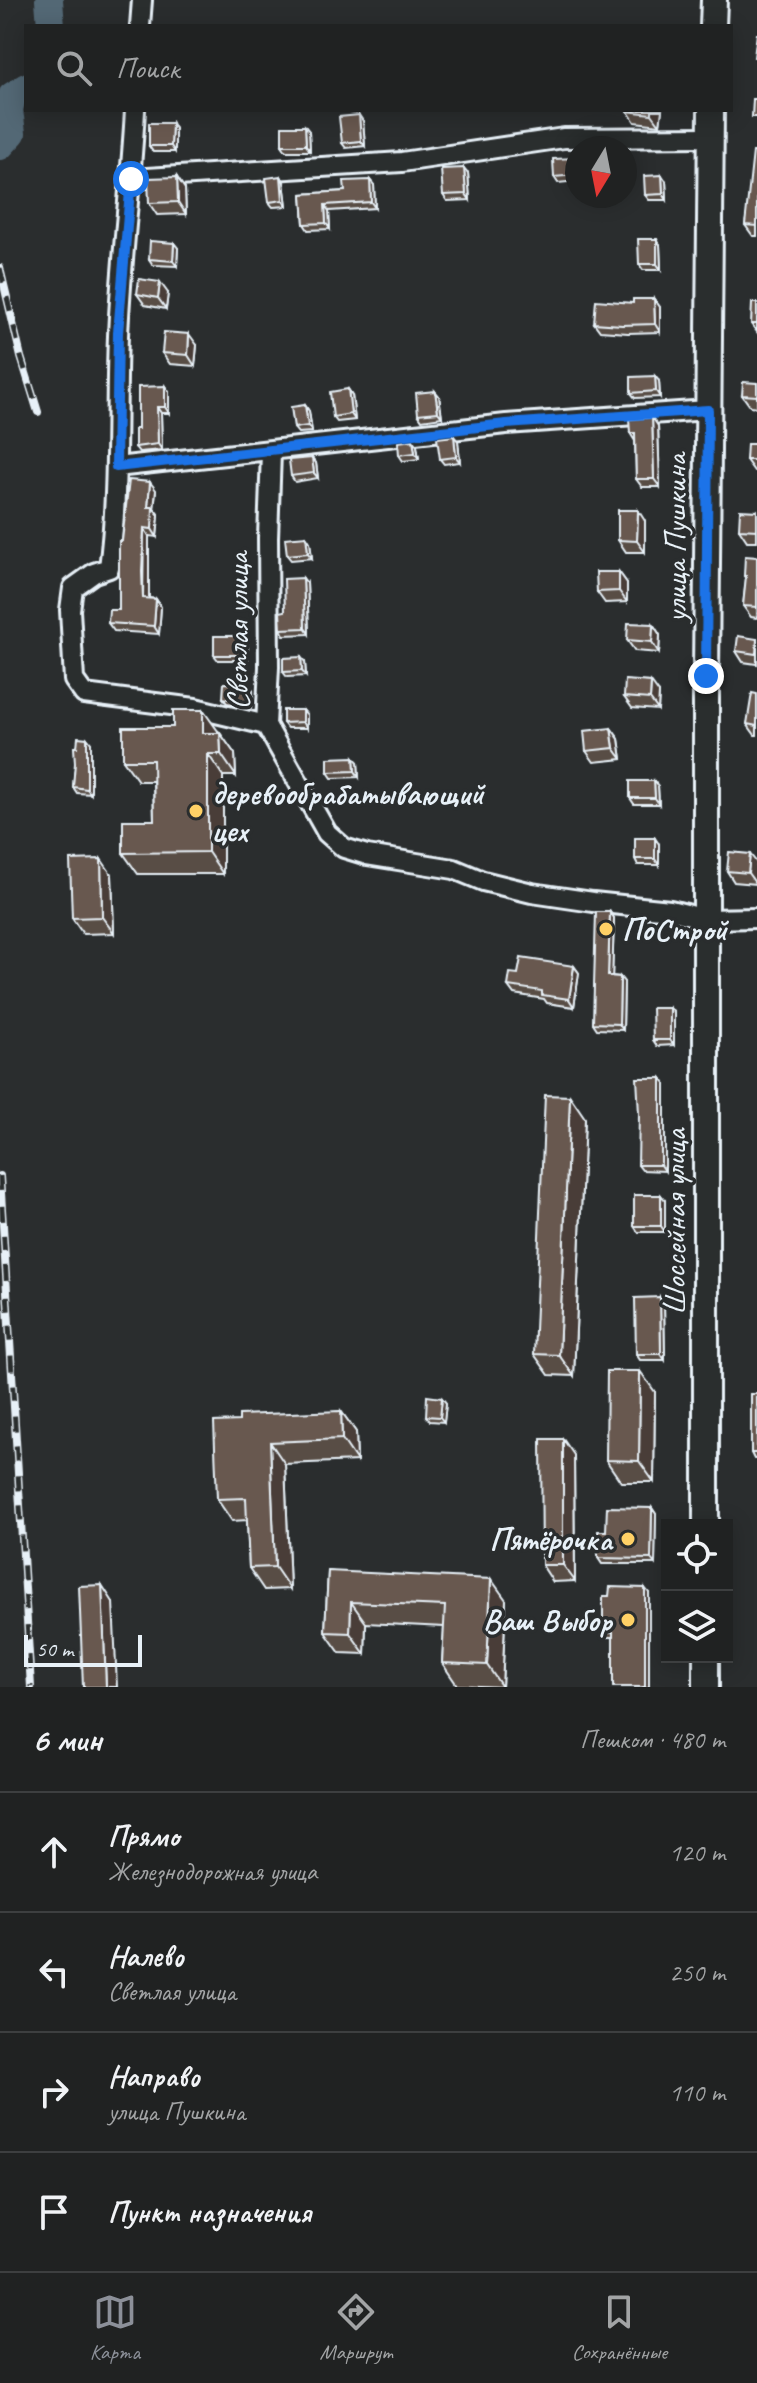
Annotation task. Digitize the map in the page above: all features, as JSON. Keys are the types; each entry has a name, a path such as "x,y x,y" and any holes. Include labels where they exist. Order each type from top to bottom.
{"main road":[{"path":"713,24 714,0"},
{"name":"улица Пушкина","path":"706,919 711,112"},
{"name":"Шоссейная улица","path":"706,919 706,1519"},
{"path":"706,1663 706,1687"}],"street":[{"path":"140,24 142,0"},
{"path":"135,112 118,333 116,467 109,568 94,573 73,588 70,610 74,680 84,694 195,708 266,725"},
{"path":"131,179 402,162 564,138 711,137"},
{"path":"116,467 506,424 708,410"},
{"name":"Светлая улица","path":"271,452 266,725 327,833 344,848 367,855 454,869 483,881 532,893 670,910 706,919 757,918"}],"building":[{"path":"753,99 757,99 757,117 752,117"},
{"path":"359,115 361,141 342,143 339,117"},
{"path":"149,123 172,123 171,146 149,146"},
{"path":"282,126 305,126 306,145 282,145"},
{"path":"753,152 757,152 757,226 745,225"},
{"path":"565,158 565,176 554,177 553,159"},
{"path":"464,168 466,194 443,195 441,169"},
{"path":"662,175 663,194 645,195 644,176"},
{"path":"281,176 283,200 269,202 266,178"},
{"path":"177,177 178,202 149,203 148,178"},
{"path":"370,180 371,202 325,205 326,223 304,224 302,194 345,191 344,181"},
{"path":"638,239 657,239 657,264 639,264"},
{"path":"150,241 174,243 173,261 149,259"},
{"path":"139,279 160,282 158,298 137,294"},
{"path":"633,299 654,299 655,324 594,323 596,300 633,303"},
{"path":"752,303 757,303 757,324 751,324"},
{"path":"164,332 189,334 188,355 162,353"},
{"path":"655,376 656,391 631,393 631,377"},
{"path":"743,382 757,383 757,396 742,395"},
{"path":"165,386 165,407 157,407 158,444 135,447 138,387"},
{"path":"348,389 351,414 333,417 330,392"},
{"path":"435,391 438,412 418,414 416,393"},
{"path":"305,405 308,426 294,428 291,407"},
{"path":"652,417 654,479 636,479 635,433 630,433 629,419"},
{"path":"454,436 456,457 440,459 437,438"},
{"path":"413,440 415,453 399,455 398,442"},
{"path":"747,444 757,444 757,460 746,460"},
{"path":"312,458 314,473 291,476 289,460"},
{"path":"129,480 150,482 148,507 153,507 152,529 144,528 142,572 143,598 156,599 154,626 108,623 109,610 119,610 119,541 122,541"},
{"path":"618,510 638,510 637,541 618,540"},
{"path":"740,510 757,511 757,530 739,529"},
{"path":"306,536 308,553 287,555 285,538"},
{"path":"745,556 757,557 757,607 743,606"},
{"path":"596,572 619,572 619,591 597,592"},
{"path":"303,578 305,628 281,629 280,612 285,611 284,579"},
{"path":"628,623 653,624 652,642 627,640"},
{"path":"214,636 244,636 244,655 214,655"},
{"path":"738,636 757,639 756,654 736,651"},
{"path":"301,657 302,671 283,672 283,658"},
{"path":"625,680 651,682 650,699 624,697"},
{"path":"224,683 249,685 247,702 223,698"},
{"path":"752,693 757,694 757,726 747,724"},
{"path":"173,710 203,710 203,733 220,733 221,754 208,754 208,852 123,853 123,820 154,820 153,760 123,760 123,727 173,727"},
{"path":"283,710 303,710 303,722 283,723"},
{"path":"611,728 614,748 586,751 584,731"},
{"path":"78,737 87,738 87,789 73,787 74,747 77,747"},
{"path":"354,757 355,771 328,772 328,758"},
{"path":"630,781 654,781 655,798 630,798"},
{"path":"635,838 655,838 655,859 635,859"},
{"path":"729,852 750,854 748,873 727,871"},
{"path":"101,859 102,917 72,918 70,860"},
{"path":"596,912 610,912 608,976 620,977 619,1024 593,1023"},
{"path":"521,958 574,966 569,999 508,986 510,973 518,974"},
{"path":"652,1008 670,1008 670,1040 653,1040"},
{"path":"637,1078 661,1078 661,1165 638,1165"},
{"path":"545,1095 570,1096 559,1355 534,1354"},
{"path":"634,1195 661,1195 661,1226 634,1226"},
{"path":"660,1297 661,1354 636,1354 635,1298"},
{"path":"607,1371 640,1371 639,1461 606,1460"},
{"path":"751,1394 757,1394 757,1453 751,1453"},
{"path":"427,1396 442,1398 440,1417 426,1416"},
{"path":"341,1411 342,1439 270,1442 275,1567 249,1568 246,1498 217,1499 214,1422 239,1421 239,1415"},
{"path":"541,1439 563,1439 563,1565 542,1565"},
{"path":"607,1507 652,1508 651,1559 598,1558 598,1531 606,1531"},
{"path":"328,1571 491,1579 487,1665 442,1663 445,1606 351,1602 350,1633 325,1632"},
{"path":"102,1585 106,1687 83,1687 79,1586"},
{"path":"610,1587 645,1588 645,1687 613,1687 613,1632 603,1632 603,1596 609,1596"}],"waterway":[{"path":"49,0 51,24"},
{"path":"0,146 12,133 9,110 12,96 24,88"}],"railway":[{"path":"0,268 21,357 38,412"},
{"path":"0,1176 31,1687"}],"place":[{"name":"деревообрабатывающий цех","path":"196,811"},
{"name":"ПоСтрой","path":"606,929"},
{"name":"Пятёрочка","path":"628,1539"},
{"name":"Ваш Выбор","path":"628,1620"}],"route":[{"path":"131,179 118,333 116,467 506,424 708,410 706,676"}]}
